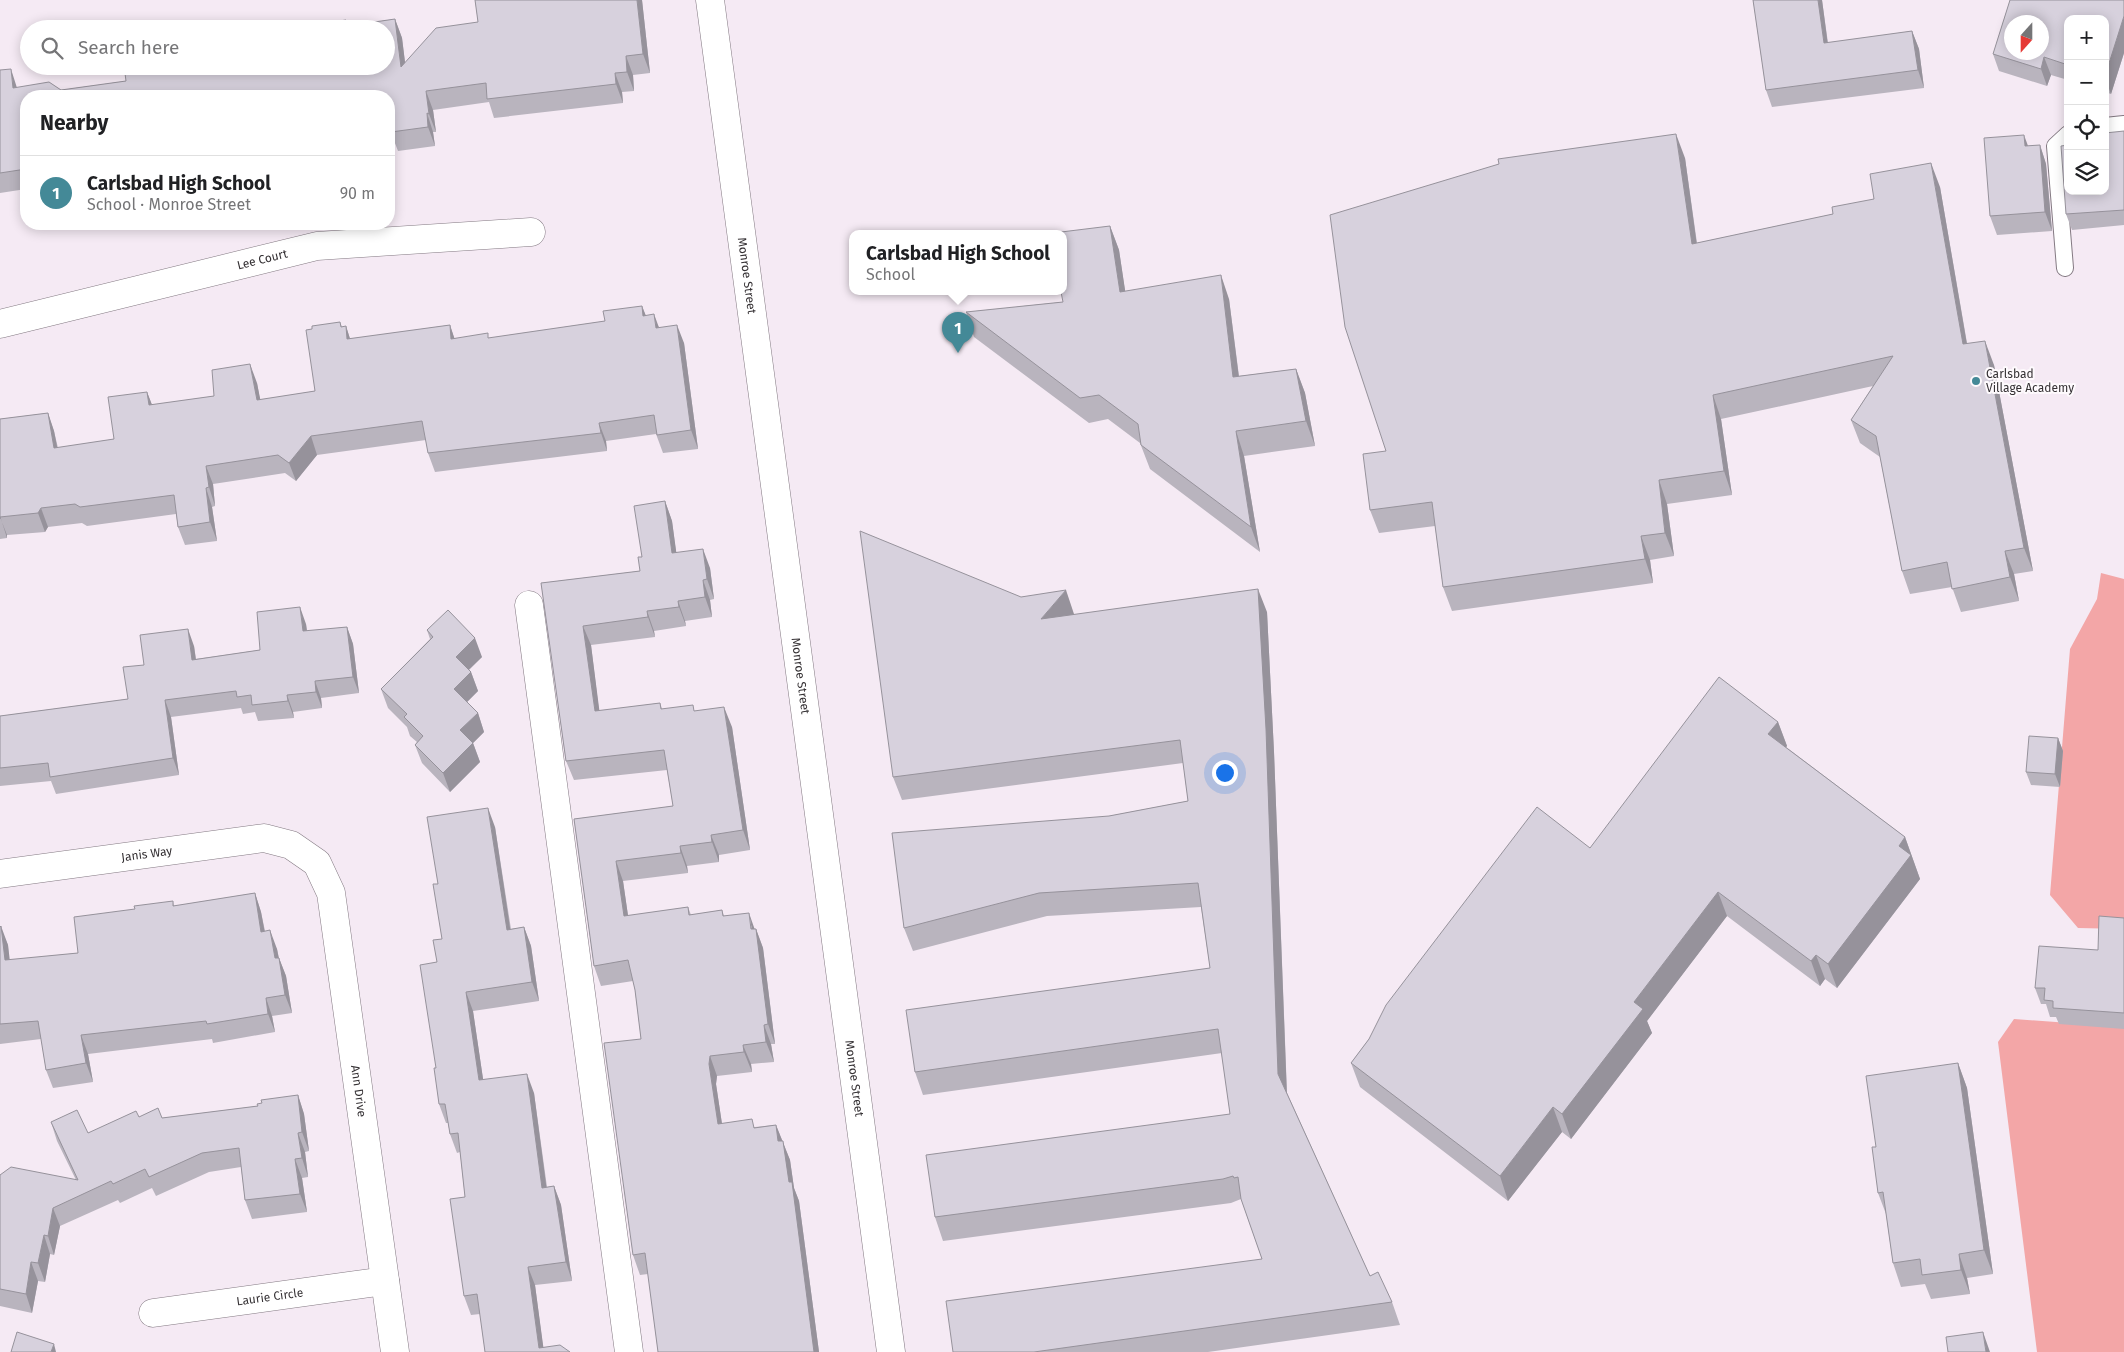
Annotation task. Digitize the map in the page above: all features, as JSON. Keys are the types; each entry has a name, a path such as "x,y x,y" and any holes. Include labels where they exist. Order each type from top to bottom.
{"street":[{"name":"Monroe Street","path":"710,0 891,1352"},
{"name":"Lee Court","path":"0,324 317,246 531,232"},
{"path":"529,605 629,1352"},
{"name":"Janis Way","path":"0,874 264,838 291,845"},
{"name":"Ann Drive","path":"291,845 317,863 331,893 395,1352"},
{"name":"Laurie Circle","path":"153,1313 385,1281"}],"lane":[{"path":"2109,126 2124,124"},
{"path":"2064,138 2055,146 2065,268"}],"shaded area":[{"path":"2101,573 2124,579 2124,929 2078,928 2050,895 2070,649 2097,599"},
{"path":"2014,1019 2124,1027 2124,1352 2037,1352 1998,1042"}],"building":[{"path":"475,0 637,0 643,54 626,56 627,72 615,73 616,84 487,99 486,83 426,91 429,114 427,113 428,127 395,131 395,90 61,90 126,81 125,75 395,75 395,20 388,20 395,19 401,67 436,28 478,22"},
{"path":"1753,0 1818,0 1824,43 1912,31 1918,70 1766,90"},
{"path":"2010,0 2124,0 2124,16 2109,63 2109,15 2064,15 2064,64 2049,59 2049,15 2005,15"},
{"path":"2004,19 2004,57 1993,54"},
{"path":"2012,60 2043,60 2041,69"},
{"path":"11,69 13,88 49,82 61,90 20,90 20,170 0,173 0,70"},
{"path":"2124,131 2124,210 2066,214 2065,195 2109,195 2109,133"},
{"path":"1676,134 1692,244 1833,214 1832,207 1874,199 1870,174 1931,163 1963,344 1985,341 2024,548 2005,551 2010,577 1952,589 1947,562 1902,571 1876,436 1851,420 1893,356 1713,395 1724,471 1659,480 1665,533 1641,536 1645,559 1443,587 1432,502 1370,510 1363,454 1386,451 1345,327 1330,215 1499,164 1498,159"},
{"path":"2024,135 2025,146 2040,145 2045,212 1990,216 1984,138"},
{"path":"2061,146 2064,146 2064,187"},
{"path":"1110,226 1120,292 1221,275 1233,377 1296,369 1306,421 1236,431 1251,527 1141,445 1138,424 1099,395 1080,398 966,312 1063,302 1062,295 1067,295 1067,231"},
{"path":"642,306 643,316 654,314 656,328 677,325 691,430 657,435 654,415 599,423 601,433 428,453 422,421 311,436 289,463 278,455 206,466 209,487 206,488 210,522 178,527 174,495 80,507 75,504 41,508 38,513 0,517 0,419 48,413 54,448 114,439 108,397 147,392 149,405 214,396 212,370 250,364 257,400 315,391 306,330 312,329 312,326 340,322 341,327 346,326 347,339 450,325 451,339 488,333 488,338 605,321 603,311"},
{"path":"665,501 672,553 703,549 707,579 703,580 705,597 678,601 679,607 647,611 648,617 583,626 595,711 660,703 661,709 693,705 694,711 724,707 743,830 711,835 712,842 680,846 681,853 616,861 624,916 688,907 689,915 722,910 723,916 749,913 751,929 756,929 768,1024 764,1025 766,1042 743,1045 744,1052 710,1056 709,1064 718,1124 752,1119 754,1128 776,1125 778,1141 783,1141 789,1182 792,1182 814,1352 658,1352 645,1253 633,1255 604,1043 641,1039 635,990 628,960 594,966 574,819 673,806 664,750 566,761 541,583 640,571 638,557 642,557 634,506"},
{"path":"860,531 1021,597 1066,590 1041,619 1258,589 1266,729 1278,1074 1370,1276 1378,1272 1392,1302 1034,1352 953,1352 946,1301 1262,1259 1241,1199 1238,1177 1234,1178 1233,1176 1223,1179 935,1217 926,1155 1230,1114 1218,1029 915,1072 906,1010 1210,968 1198,883 1039,893 904,928 892,833 1109,816 1188,801 1180,740 893,777"},
{"path":"300,607 303,631 347,627 353,677 315,681 316,692 287,695 288,701 252,705 251,695 237,697 236,691 165,700 173,758 50,777 48,763 0,768 0,716 128,699 123,667 144,665 140,635 188,629 192,660 260,650 257,612"},
{"path":"448,610 475,638 456,657 471,672 454,689 478,713 460,730 473,743 443,773 415,745 423,736 404,717 407,714 381,689 433,637 427,630"},
{"path":"1719,677 1778,722 1768,734 1905,837 1899,846 1911,855 1828,964 1816,955 1811,961 1718,892 1634,1002 1643,1009 1562,1114 1553,1107 1500,1176 1351,1063 1369,1039 1386,1005 1537,807 1590,848"},
{"path":"2029,736 2058,738 2055,774 2026,772"},
{"path":"488,808 507,930 524,927 532,982 466,992 479,1080 527,1074 542,1188 554,1186 566,1262 528,1267 539,1348 560,1345 570,1352 485,1352 477,1294 464,1296 450,1199 465,1197 458,1133 450,1134 445,1104 439,1104 434,1068 436,1068 420,965 437,962 433,940 442,939 433,884 438,884 427,817"},
{"path":"255,893 261,932 270,930 275,958 279,958 285,995 266,998 268,1014 207,1024 206,1021 81,1035 86,1063 46,1070 38,1021 0,1024 1,926 5,960 78,953 74,917 135,909 134,906 173,901 173,906"},
{"path":"2099,916 2124,918 2124,1013 2053,1008 2053,1001 2044,1000 2045,988 2035,988 2039,946 2098,950"},
{"path":"1958,1063 1984,1250 1959,1254 1961,1270 1922,1275 1920,1259 1893,1263 1883,1192 1878,1193 1872,1147 1876,1147 1866,1076"},
{"path":"298,1095 302,1132 298,1133 302,1158 295,1159 300,1194 245,1200 239,1148 202,1153 149,1177 145,1169 113,1184 111,1181 53,1208 48,1236 44,1235 38,1263 31,1262 26,1294 0,1289 0,1175 11,1167 78,1180 51,1122 77,1110 88,1133 136,1111 139,1117 158,1108 162,1118 258,1106 257,1104 262,1103 261,1100"},
{"path":"17,1332 54,1344 51,1352 11,1352"},
{"path":"1983,1332 1986,1352 1948,1352 1946,1337"}],"place":[{"name":"Carlsbad High School","path":"958,353"},
{"name":"Carlsbad Village Academy","path":"1976,381"}]}
